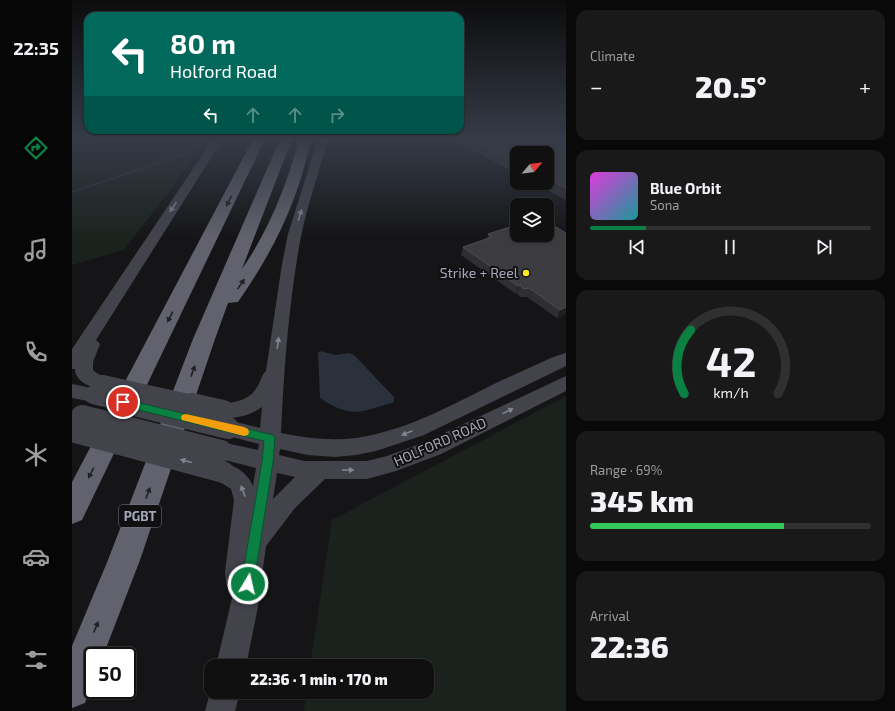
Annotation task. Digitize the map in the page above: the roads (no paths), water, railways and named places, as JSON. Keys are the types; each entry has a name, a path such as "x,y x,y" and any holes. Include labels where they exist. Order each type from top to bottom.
{"highway":[{"path":"72,511 241,172"},
{"name":"PGBT","path":"72,690 124,560 204,339 272,172"},
{"path":"204,339 259,257 286,203 297,172"}],"main road":[{"path":"72,363 196,172"},
{"path":"233,659 244,612 268,462 276,364 289,264 295,234 314,172"},
{"path":"98,389 84,372 84,362 100,319"},
{"path":"72,348 89,337"},
{"name":"HOLFORD ROAD","path":"72,391 98,389 225,419 269,438 335,448 363,445 402,435 443,418 566,359"},
{"path":"225,419 235,411 248,406 259,399 265,392 276,364"},
{"name":"HOLFORD ROAD","path":"75,420 222,461 268,462 304,470 367,470 403,460 433,448 566,383"},
{"path":"222,461 240,484 246,500 238,572 244,612"},
{"path":"255,542 276,512 292,493 321,470"},
{"path":"220,711 223,699"}],"water":[{"path":"320,351 335,355 349,353 354,355 394,397 394,402 373,409 356,412 340,409 320,398 318,353"}],"waterway":[{"path":"72,192 131,172"}],"place":[{"name":"Strike + Reel","path":"526,273"}]}
